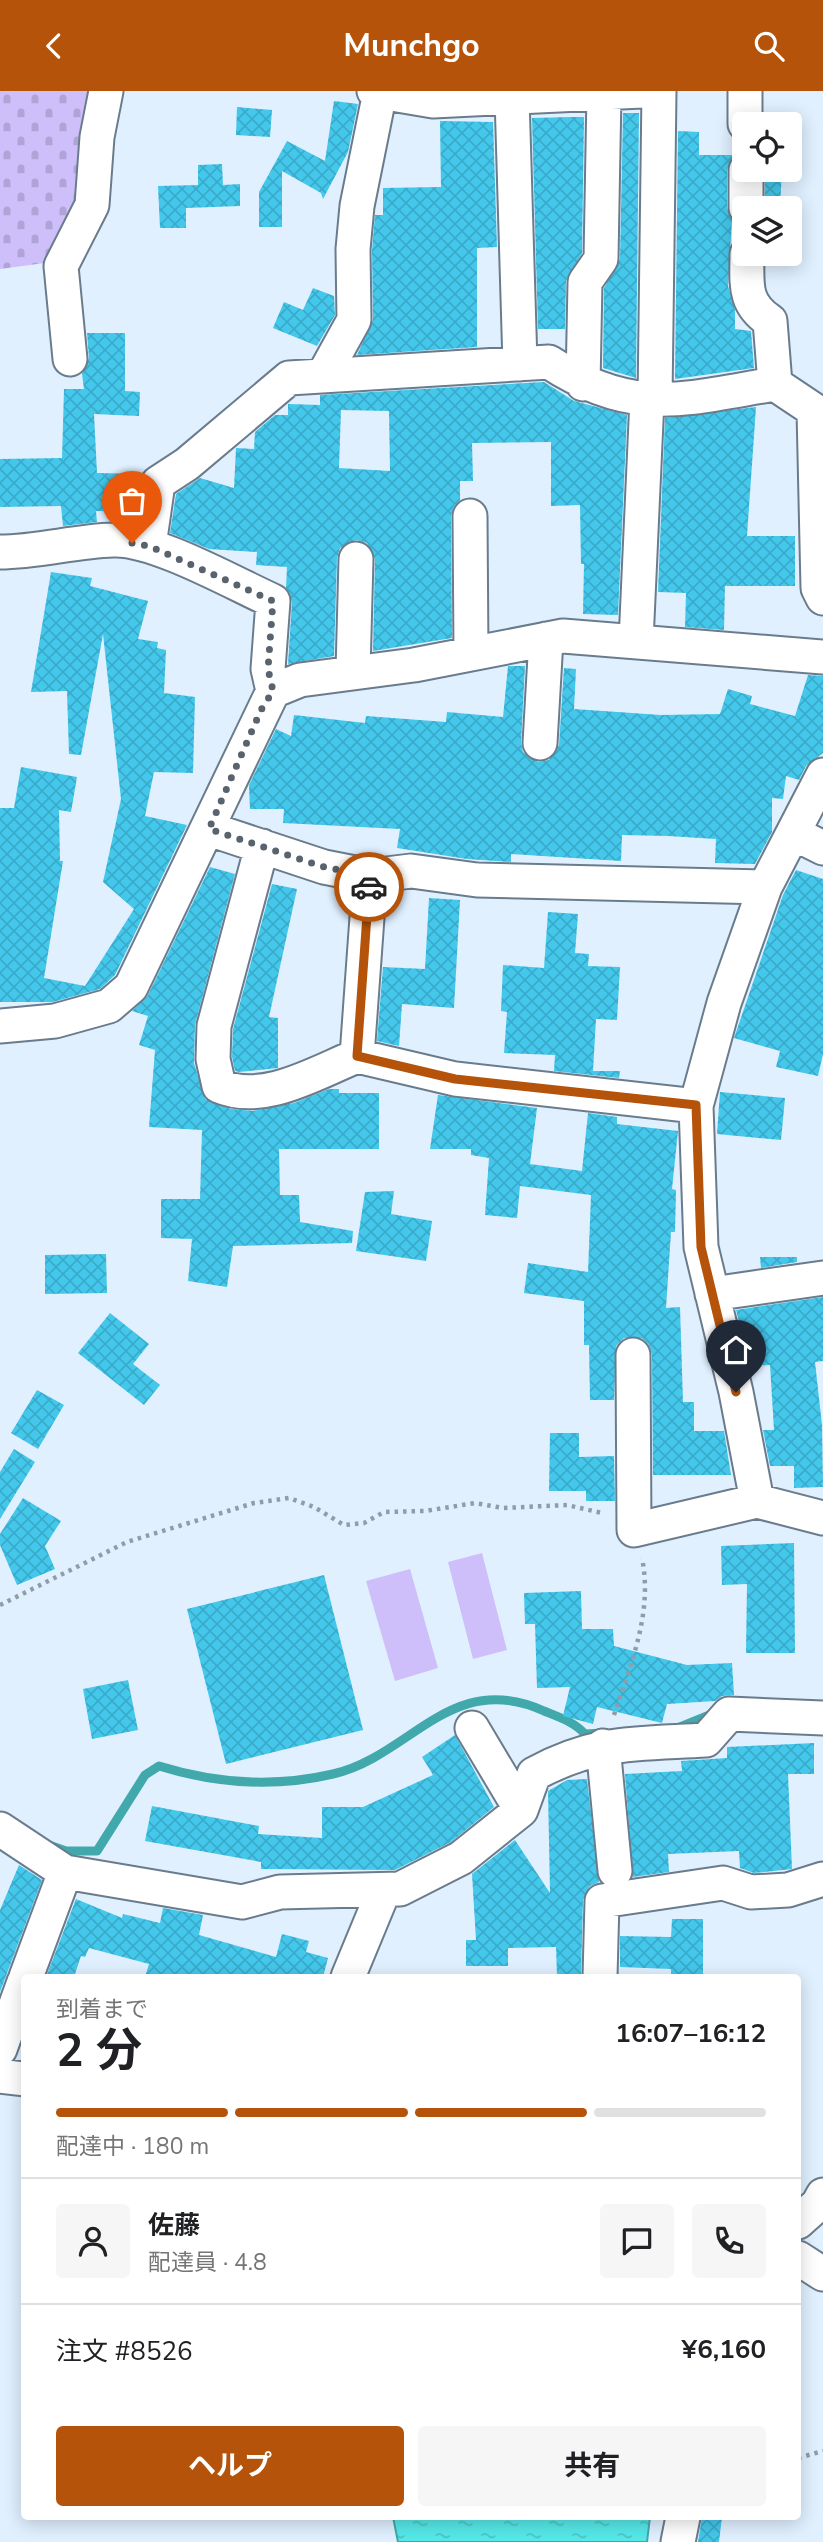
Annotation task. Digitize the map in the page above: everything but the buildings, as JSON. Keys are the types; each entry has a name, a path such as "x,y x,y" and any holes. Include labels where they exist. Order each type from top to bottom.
{"street":[{"path":"70,359 61,266 92,205 97,138 106,91"},
{"path":"323,376 354,320 353,249 357,206 388,92 433,101 642,91"},
{"path":"636,642 651,400 659,91"},
{"path":"745,91 745,112"},
{"path":"583,384 585,282 601,260 604,93"},
{"path":"513,97 520,364"},
{"path":"747,266 747,292 756,311 770,321 775,384"},
{"path":"149,546 158,483 187,464 289,378 549,362 583,384 634,399 676,400 775,384 814,410 818,588 823,599"},
{"path":"470,516 471,654"},
{"path":"0,552 25,552 115,540 149,546 273,601 268,669 273,691"},
{"path":"353,671 356,559"},
{"path":"0,1026 55,1020 109,1006 131,987 169,903 209,829 261,710 273,691 300,680 414,665 563,636 823,657"},
{"path":"540,743 546,639"},
{"path":"757,1501 701,1247 696,1105 724,1003 765,887 823,775"},
{"path":"209,829 324,867 370,876 411,870 477,880 765,887"},
{"path":"793,833 823,848"},
{"path":"262,846 214,1026 213,1059 219,1086 235,1093 263,1093 357,1056 455,1079 696,1105"},
{"path":"357,1056 370,876"},
{"path":"712,1294 823,1278"},
{"path":"633,1355 634,1530 757,1501 823,1518"},
{"path":"0,1829 65,1872 242,1902 280,1892 400,1889 461,1858 521,1811 534,1774 568,1756 603,1746 706,1740 729,1714 823,1718"},
{"path":"472,1728 521,1811"},
{"path":"603,1746 615,1871"},
{"path":"27,1974 65,1872"},
{"path":"600,1974 603,1902 723,1883 751,1892 788,1890 823,1879"},
{"path":"349,1974 384,1889"},
{"path":"0,2049 21,1991"},
{"path":"0,2076 21,2079"},
{"path":"801,2219 818,2204 823,2195"},
{"path":"801,2259 823,2274"},
{"path":"678,2542 682,2520"}],"path":[{"path":"0,1605 127,1542 254,1503 289,1498 314,1507 344,1525 364,1523 384,1512 425,1511 475,1503 503,1508 567,1505 610,1515 634,1530 646,1584 641,1631 603,1746"},
{"path":"801,2457 823,2451"}],"green space":[{"path":"0,91 100,91 86,207 52,262 0,269"},
{"path":"482,1553 507,1650 473,1659 448,1562"},
{"path":"410,1569 438,1668 395,1681 366,1581"}],"water":[{"path":"394,2520 650,2520 647,2542 398,2542"}],"waterway":[{"path":"49,1845 66,1851 97,1851 145,1775 159,1766 202,1777 245,1782 289,1781 333,1774 386,1751 433,1720 457,1708 483,1701 511,1701 561,1718 585,1734 603,1733"},
{"path":"680,1727 712,1714"}],"way so far":[{"path":"132,543 149,546 273,601 268,669 273,691 261,710 209,829 324,867 370,876 369,887"}],"route":[{"path":"369,887 357,1056 455,1079 496,1082 623,1100 696,1105 701,1247 736,1392"}]}
